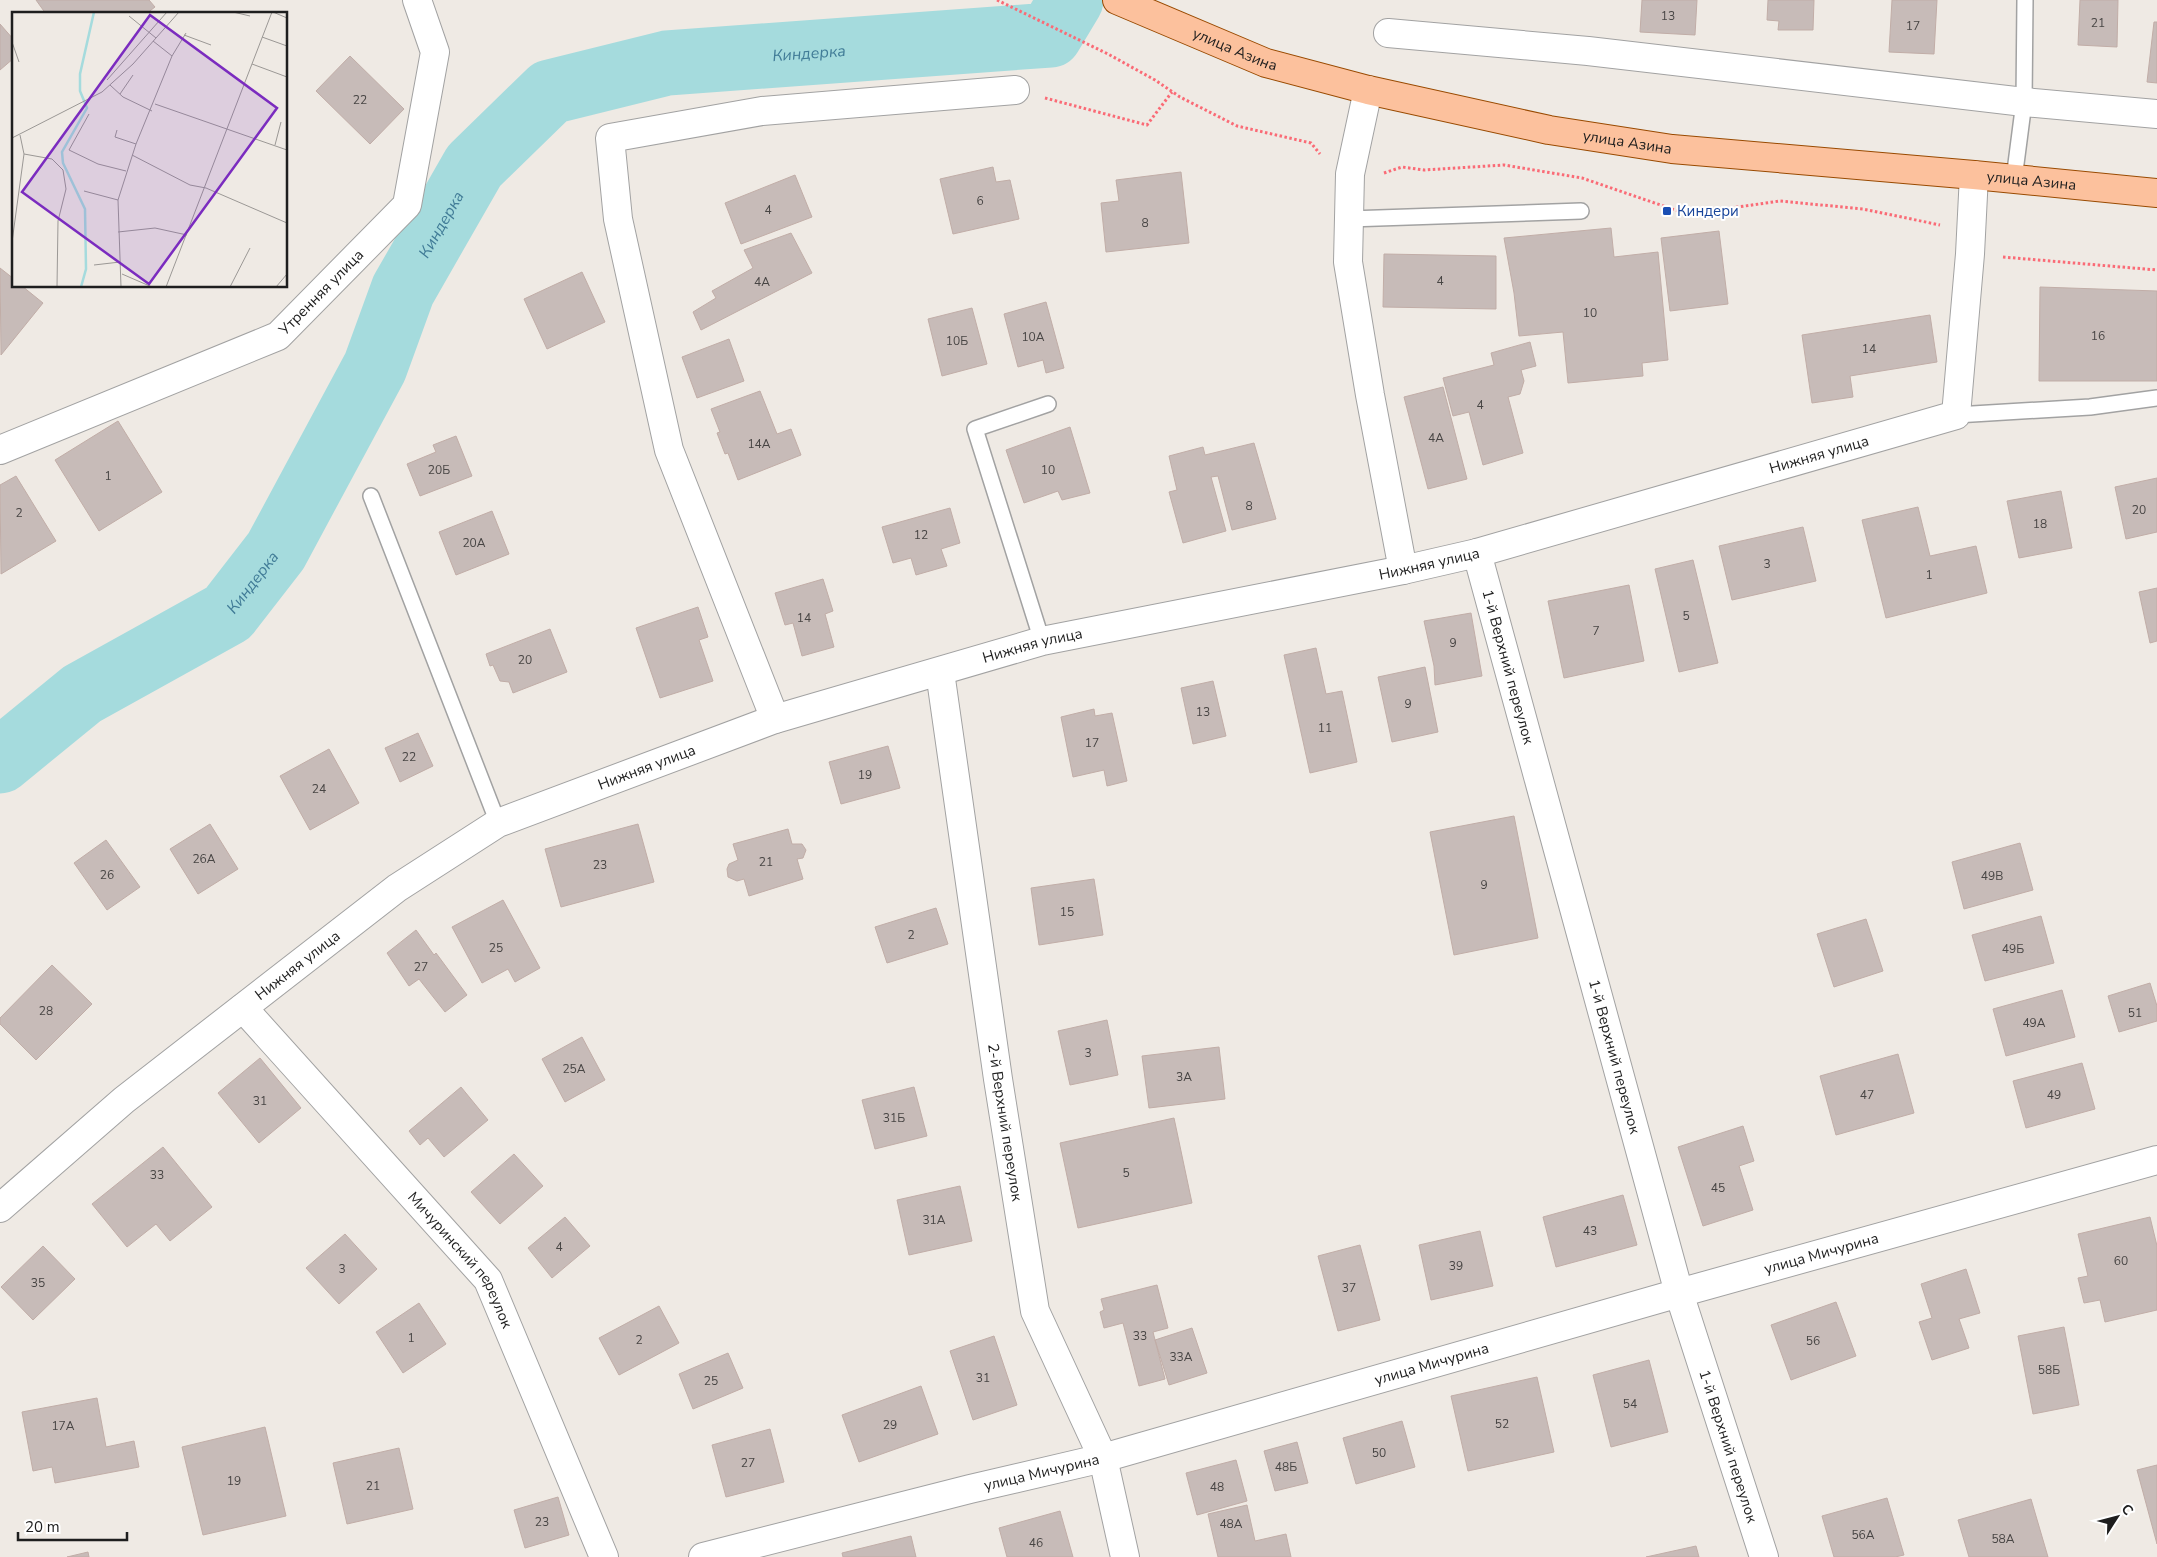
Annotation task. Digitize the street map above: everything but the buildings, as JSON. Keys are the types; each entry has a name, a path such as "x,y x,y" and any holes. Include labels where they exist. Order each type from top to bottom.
{"main road":[{"name":"улица Азина","path":"1117,0 1266,63 1368,90 1549,130 1672,149 2157,193"}],"street":[{"name":"Утренняя улица","path":"0,450 278,336 407,205 435,52 417,0"},
{"path":"1388,33 1588,51 2024,102 2157,114"},
{"path":"775,719 669,450 618,219 610,138 762,111 1016,90"},
{"path":"1368,90 1351,169 1348,262 1370,394 1403,570"},
{"path":"1956,415 1970,254 1974,175"},
{"name":"Нижняя улица","path":"2,1202 124,1100 397,888 498,822 775,719 1042,641 1403,570 1477,553 1956,415"},
{"name":"1-й Верхний переулок","path":"1477,553 1679,1293 1764,1557"},
{"name":"2-й Верхний переулок","path":"940,672 998,1079 1035,1311 1103,1458 1125,1557"},
{"name":"Мичуринский переулок","path":"243,1008 488,1280 604,1557"},
{"name":"улица Мичурина","path":"703,1557 970,1489 1103,1458 1679,1293 2157,1160"}],"lane":[{"path":"2014,179 2024,102 2025,0"},
{"path":"1349,219 1581,211"},
{"path":"1956,415 2090,407 2157,398"},
{"path":"1042,641 975,429 1048,404"},
{"path":"371,496 498,822"}],"path":[{"path":"997,0 1108,54 1180,98 1237,126 1311,143 1329,166 1386,174 1402,167 1424,170 1504,165 1582,178 1678,211 1732,208 1780,201 1863,209 1944,226 1970,254 2157,270"},
{"path":"1016,90 1147,125 1172,92"}],"waterway":[{"name":"Киндерка","path":"0,761 82,694 228,613 276,551 375,367 403,290 474,166 550,92 667,63 1050,35 1071,0"}],"place":[{"name":"Киндери","path":"1667,211"}]}
